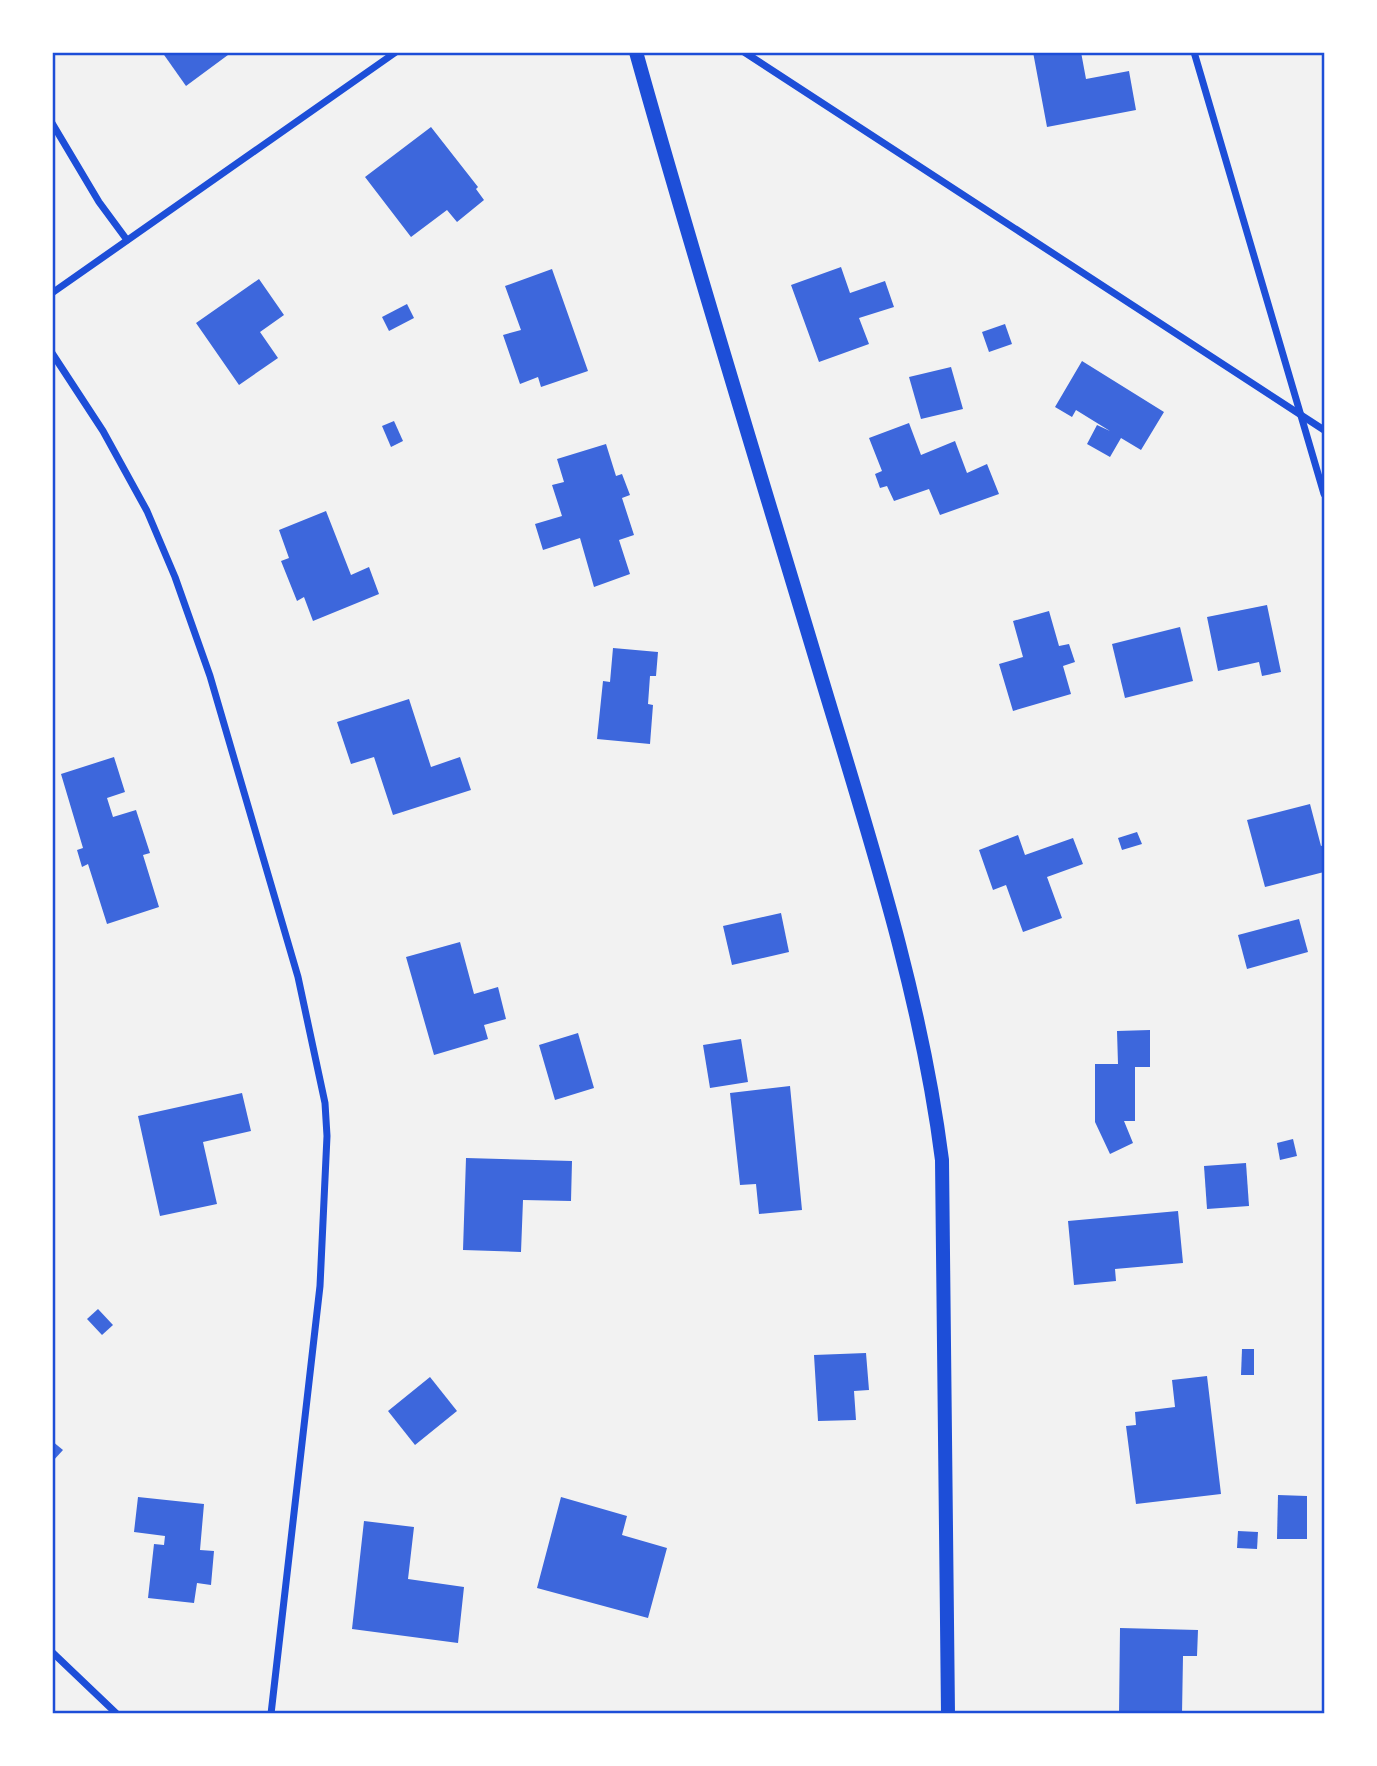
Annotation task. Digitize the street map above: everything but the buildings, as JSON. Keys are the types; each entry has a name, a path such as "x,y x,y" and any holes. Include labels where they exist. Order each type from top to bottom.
{"main road":[{"path":"636,52 846,759 915,1009 933,1091 942,1160 948,1713"}],"street":[{"path":"52,293 397,52"},
{"path":"744,52 1325,430"},
{"path":"1194,52 1325,494"},
{"path":"52,123 99,202 127,240"},
{"path":"52,353 103,431 134,488 176,577 210,676 299,977 325,1103 327,1136 320,1286 271,1713"},
{"path":"52,1652 117,1713"}]}
